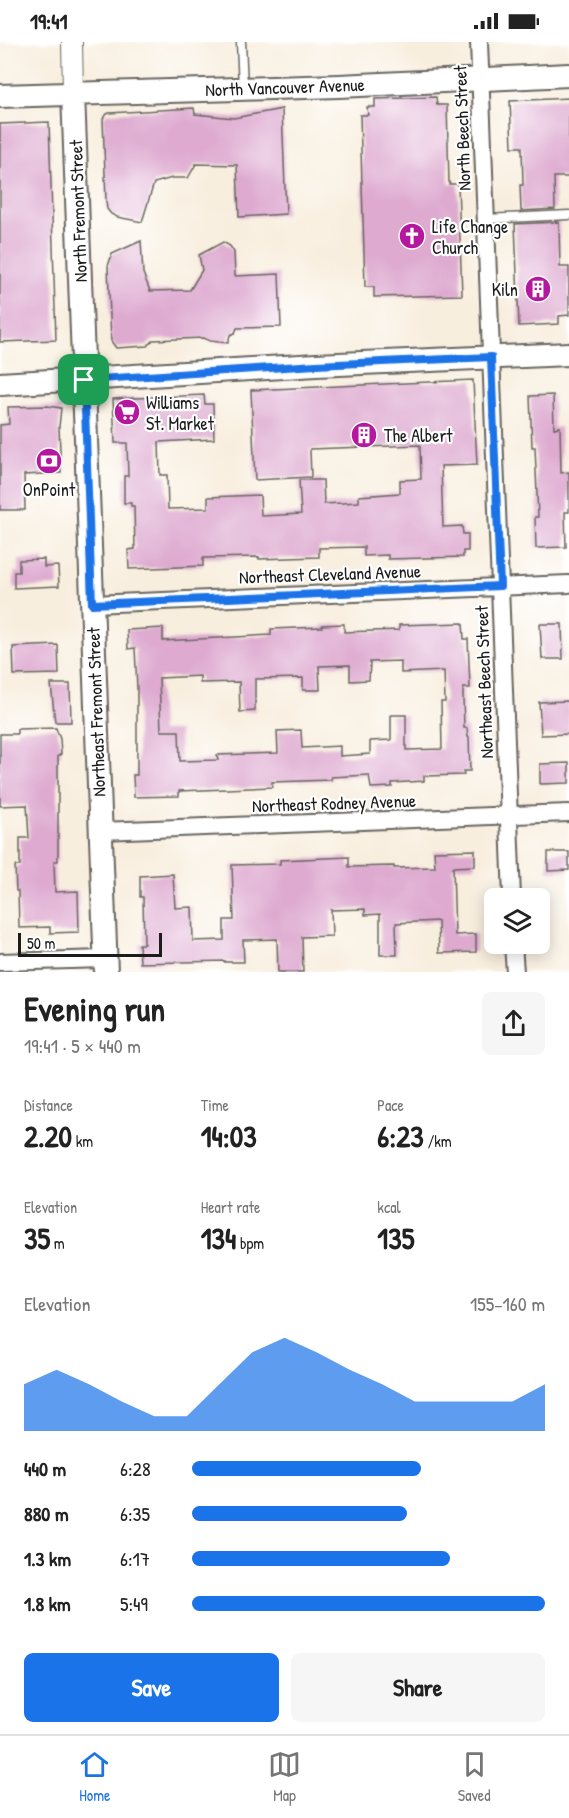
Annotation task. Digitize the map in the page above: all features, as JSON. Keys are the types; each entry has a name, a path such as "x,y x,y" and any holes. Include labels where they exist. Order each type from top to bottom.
{"main road":[{"name":"North Vancouver Avenue","path":"0,96 339,86 569,75"},
{"name":"North Fremont Street","path":"73,93 84,380"},
{"path":"0,384 316,365 569,354"},
{"name":"Northeast Fremont Street","path":"84,380 106,965"}],"street":[{"name":"North Fremont Street","path":"72,42 73,93"},
{"name":"North Beech Street","path":"478,42 491,357"},
{"name":"Northeast Beech Street","path":"491,357 512,888"},
{"name":"Northeast Cleveland Avenue","path":"92,604 569,584"},
{"name":"Northeast Rodney Avenue","path":"101,831 569,813"},
{"path":"514,954 515,972"},
{"path":"0,962 106,965"}],"lane":[{"path":"241,42 243,88"},
{"path":"486,219 569,215"}],"building":[{"name":"Life Change Church","path":"436,97 437,105 447,105 449,184 458,184 462,295 374,297 374,287 365,287 360,115 368,115 367,107 375,107 375,99"},
{"path":"569,98 569,177 554,177 555,209 521,211 522,147 512,147 510,101"},
{"path":"194,108 195,114 234,118 282,109 286,214 239,217 237,165 196,164 188,178 172,178 154,183 142,222 111,214 107,209 106,201 103,119 105,115"},
{"path":"49,122 56,340 0,342 0,124"},
{"name":"Kiln","path":"559,222 560,267 569,267 569,315 559,316 559,324 519,326 515,224"},
{"path":"141,241 143,273 150,291 190,290 202,270 199,255 223,242 234,252 235,276 279,274 281,327 237,328 235,333 230,335 228,343 203,338 153,340 147,346 116,348 111,341 108,266 112,254"},
{"path":"473,380 477,465 441,466 443,527 462,526 463,534 468,534 468,551 463,551 463,557 388,559 388,555 364,556 364,547 319,548 319,557 203,558 203,566 129,569 128,550 135,549 134,506 131,506 131,503 124,503 124,476 128,476 127,443 115,443 113,399 204,395 205,404 213,404 214,439 159,442 160,475 167,475 168,509 208,508 208,497 260,495 261,516 301,514 299,480 323,480 324,504 359,502 359,496 400,493 400,480 421,479 420,445 310,449 311,477 255,480 251,390"},
{"path":"553,395 554,428 560,427 561,473 569,472 569,512 565,512 566,547 536,548 535,517 538,517 530,396"},
{"path":"8,407 61,408 59,427 61,473 24,475 25,510 0,510 0,425 9,424"},
{"path":"44,559 44,567 58,566 59,586 14,588 14,572 19,572 19,560"},
{"path":"463,623 464,639 468,639 470,688 463,688 464,728 467,728 469,737 470,771 463,771 464,775 424,776 424,781 392,783 392,787 371,788 369,775 331,777 331,780 272,782 272,787 179,791 179,796 134,797 133,775 137,775 137,688 135,648 128,649 127,630 163,628 163,641 271,635 271,629 322,627 322,625 344,624 344,632 399,630 399,625","holes":["401,661 401,673 444,671 445,702 441,702 442,749 406,750 406,715 391,715 391,740 370,741 370,754 340,756 340,746 302,748 301,730 277,731 278,753 217,755 218,760 180,761 179,731 161,731 159,678 200,676 200,683 239,682 240,712 255,711 255,679 303,678 303,690 320,690 319,666 350,665 350,681 369,680 370,662"]},
{"path":"540,624 562,624 563,659 542,659"},
{"path":"58,645 59,674 14,675 13,647"},
{"path":"51,684 70,684 71,722 55,722"},
{"path":"569,701 569,734 541,735 539,702"},
{"path":"56,728 60,739 61,754 58,756 58,861 54,861 55,892 78,891 79,932 50,933 50,927 19,928 15,866 20,866 20,838 29,838 27,805 0,806 0,734 17,734 17,729"},
{"path":"569,763 569,783 540,784 540,764"},
{"path":"475,850 475,866 453,867 455,935 476,934 476,952 439,953 438,921 396,923 397,955 380,955 380,914 365,915 365,909 331,910 332,936 302,937 303,972 278,972 277,939 243,940 244,962 140,963 139,944 144,944 140,876 173,874 175,908 192,907 193,941 224,940 224,920 234,920 232,865 280,864 280,860 349,857 349,867 435,867 434,851"},
{"path":"548,852 569,852 569,870 548,871"}],"place":[{"name":"Life Change Church","path":"412,236"},
{"name":"Kiln","path":"538,289"},
{"name":"Williams St. Market","path":"127,412"},
{"name":"The Albert","path":"364,435"},
{"name":"OnPoint","path":"49,461"}],"route":[{"path":"491,357 500,586 92,604 84,380 316,365 491,357"}]}
